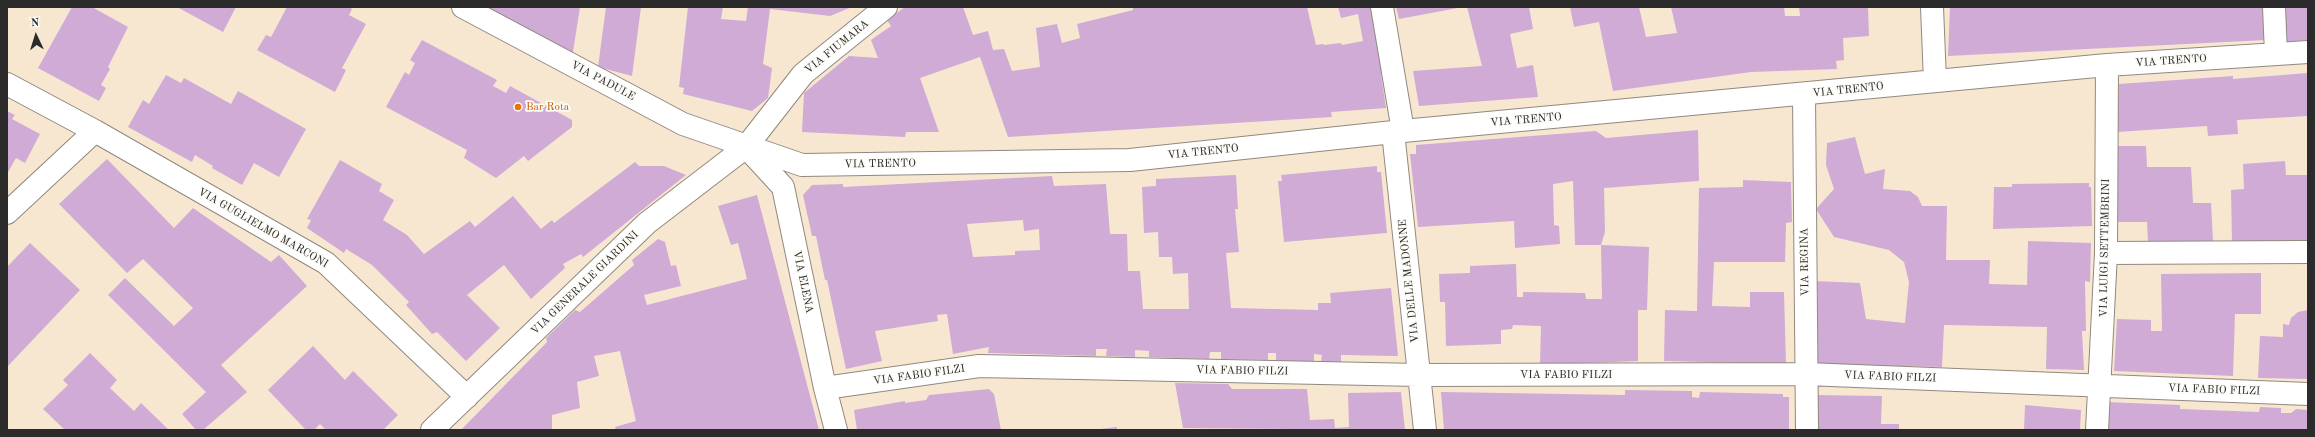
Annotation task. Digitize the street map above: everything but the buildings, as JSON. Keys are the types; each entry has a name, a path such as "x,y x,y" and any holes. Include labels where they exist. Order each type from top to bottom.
{"street":[{"name":"VIA PADULE","path":"463,7 683,124 746,147"},
{"name":"VIA FIUMARA","path":"746,147 803,74 885,7"},
{"name":"VIA DELLE MADONNE","path":"1382,7 1398,132 1425,430"},
{"path":"1932,7 1935,81"},
{"path":"2274,7 2276,54"},
{"name":"VIA TRENTO","path":"746,147 802,165 1130,160 1398,132 1804,95 2107,65 2308,52"},
{"name":"VIA LUIGI SETTEMBRINI","path":"2097,430 2106,253 2107,65"},
{"name":"VIA GUGLIELMO MARCONI","path":"7,84 95,131 326,262 467,397"},
{"name":"VIA REGINA","path":"1804,95 1807,430"},
{"path":"7,213 95,131"},
{"name":"VIA ELENA","path":"746,147 783,187 825,388 836,430"},
{"name":"VIA GENERALE GIARDINI","path":"432,430 647,223 746,147"},
{"path":"2106,253 2308,252"},
{"name":"VIA FABIO FILZI","path":"825,388 979,366 1419,375 1806,374 2308,394"}],"place":[{"name":"Bar Rota","path":"518,107"}]}
